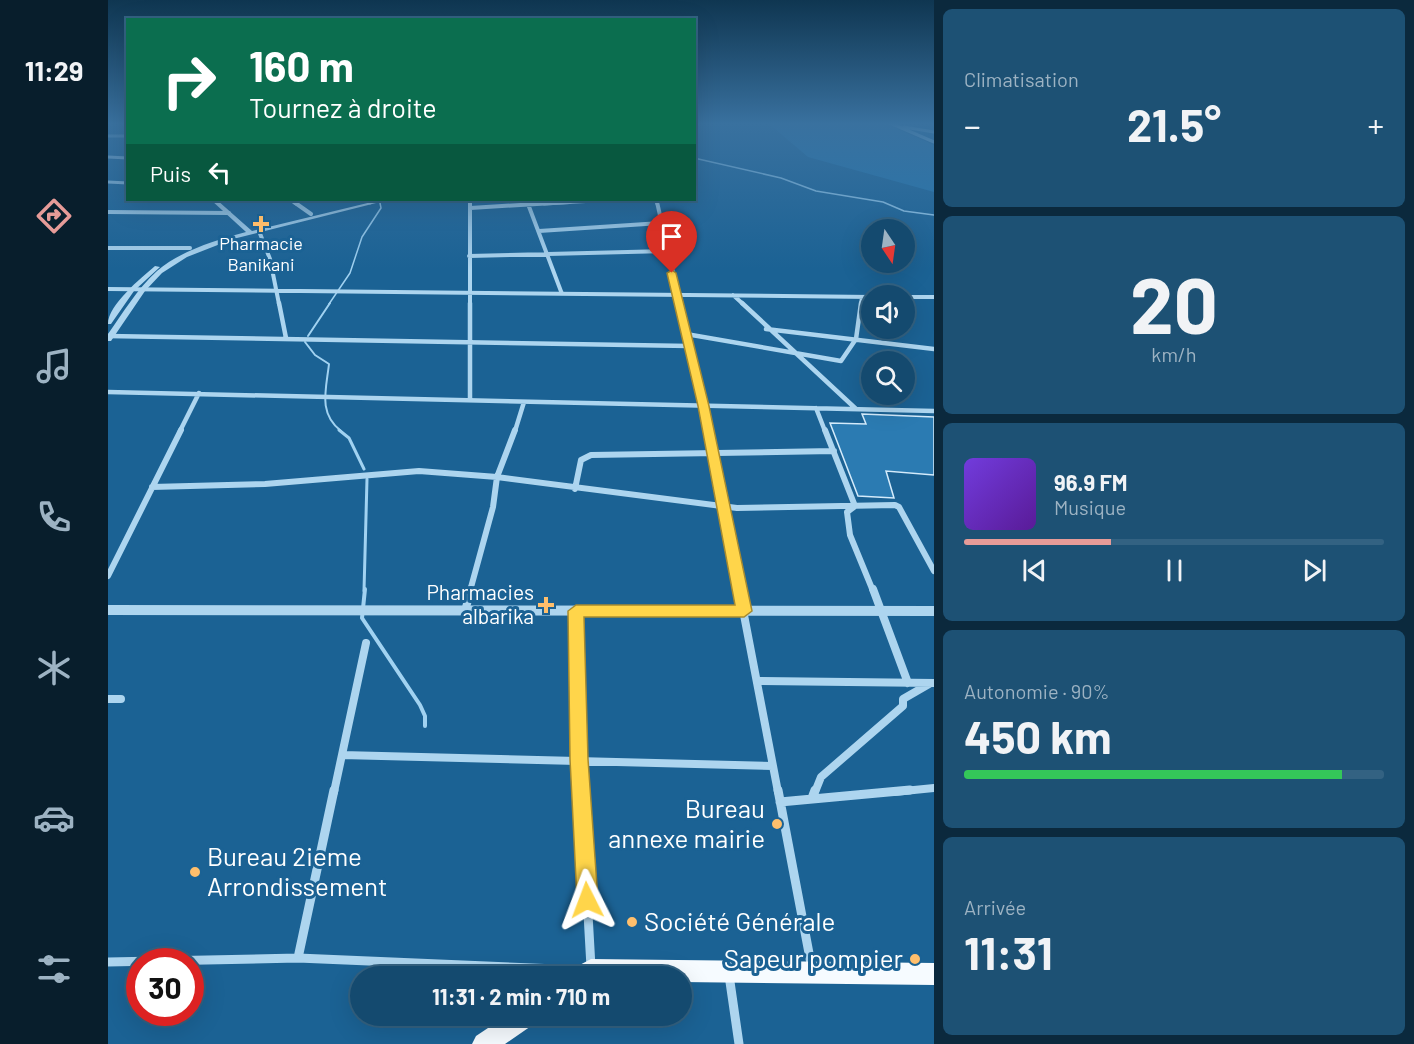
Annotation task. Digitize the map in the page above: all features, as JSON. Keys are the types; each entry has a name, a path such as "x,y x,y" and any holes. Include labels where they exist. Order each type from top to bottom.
{"main road":[{"path":"692,972 934,974"},
{"path":"484,1044 511,1026"}],"street":[{"path":"108,183 126,183"},
{"path":"215,201 250,232"},
{"path":"292,201 311,214"},
{"path":"109,337 143,290 160,272 185,256 250,232 367,201"},
{"path":"108,322 132,290 154,268 190,248 228,235 259,231 367,201"},
{"path":"470,201 472,342 470,399"},
{"path":"470,208 590,201"},
{"path":"656,201 704,406 813,973"},
{"path":"528,204 562,294"},
{"path":"108,212 229,213"},
{"path":"539,231 661,223"},
{"path":"259,231 277,291 286,338"},
{"path":"108,248 190,248"},
{"path":"469,256 667,251"},
{"path":"108,289 861,297"},
{"path":"733,296 766,329 856,409"},
{"path":"915,297 934,297"},
{"path":"686,334 841,361 856,339 861,304"},
{"path":"766,329 934,349"},
{"path":"109,337 689,346"},
{"path":"108,392 934,411"},
{"path":"108,576 200,393"},
{"path":"465,611 493,507 497,477 504,464 524,402"},
{"path":"816,408 855,506"},
{"path":"575,489 581,459 585,457 834,451"},
{"path":"152,487 265,484 410,471 497,477 575,489 752,508 895,505 899,507 934,571"},
{"path":"855,506 847,513 850,535 882,611 908,683"},
{"path":"108,610 934,611"},
{"path":"576,611 587,966"},
{"path":"298,958 366,642"},
{"path":"757,681 933,683"},
{"path":"812,798 821,777 903,706 903,699 933,683"},
{"path":"108,699 121,699"},
{"path":"342,754 773,766"},
{"path":"780,802 934,788"},
{"path":"108,962 298,958 452,966"},
{"path":"729,971 739,1044"}],"shaded area":[{"path":"861,172 934,172 934,192"}],"building":[{"path":"862,414 934,417 934,475 886,471 894,498 858,496 830,423 866,424"}],"waterway":[{"path":"754,172 781,178 816,191 883,202 904,211 934,215"},
{"path":"329,304 350,273 362,237 381,208 380,203"},
{"path":"308,336 330,303"},
{"path":"305,342 315,355 329,364 325,392 326,409 329,417 341,431"},
{"path":"339,430 349,438 364,469"},
{"path":"364,591 367,479"},
{"path":"365,589 362,618 420,705 425,716 425,726"}],"place":[{"name":"Pharmacie Banikani","path":"261,224"},
{"name":"Pharmacies albarika","path":"546,605"},
{"name":"Bureau annexe mairie","path":"777,824"},
{"name":"Bureau 2ieme Arrondissement","path":"195,872"},
{"name":"Société Générale","path":"632,922"},
{"name":"Sapeur pompier","path":"915,959"}],"route":[{"path":"587,900 579,759 576,611 744,611 704,406 672,273"}]}
